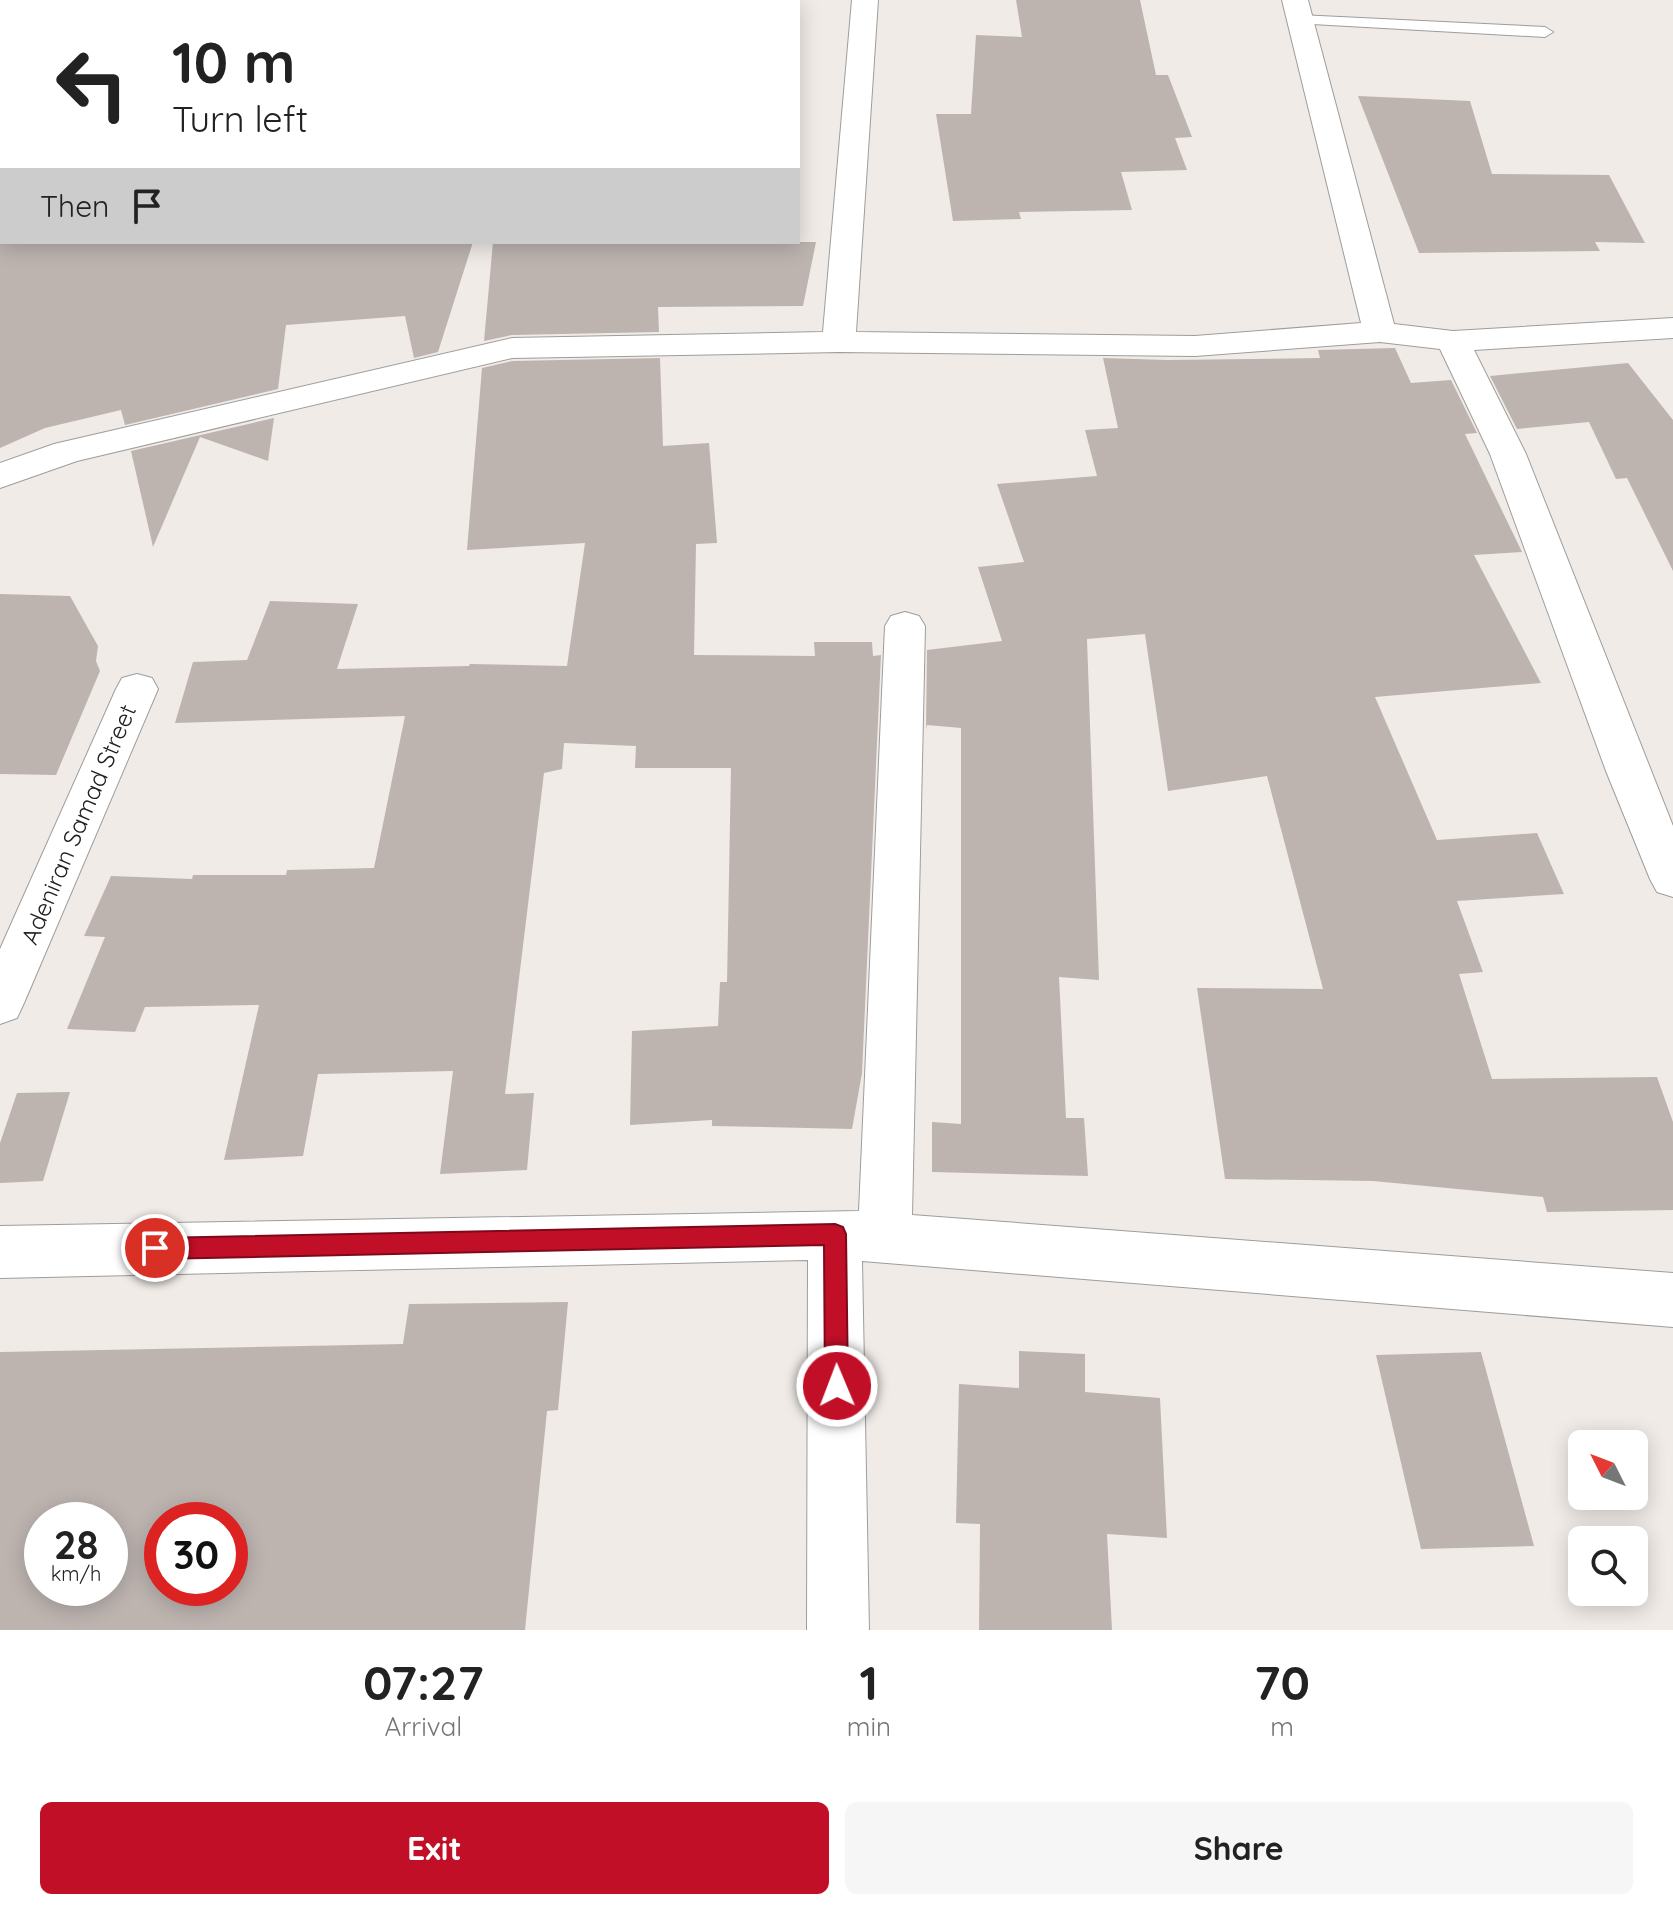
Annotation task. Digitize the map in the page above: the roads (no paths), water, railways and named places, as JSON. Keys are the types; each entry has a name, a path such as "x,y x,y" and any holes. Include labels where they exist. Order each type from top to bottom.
{"street":[{"path":"839,342 865,0"},
{"path":"1297,10 1380,332"},
{"path":"0,476 67,452 512,348 839,342 1195,346 1380,332 1453,341 1673,328"},
{"path":"1453,341 1508,454 1628,771 1673,879"},
{"path":"838,1630 860,1235 905,626"},
{"name":"Adeniran Samad Street","path":"0,1003 137,689"},
{"path":"0,1252 860,1235 1673,1300"}],"lane":[{"path":"1297,10 1545,32"}]}
